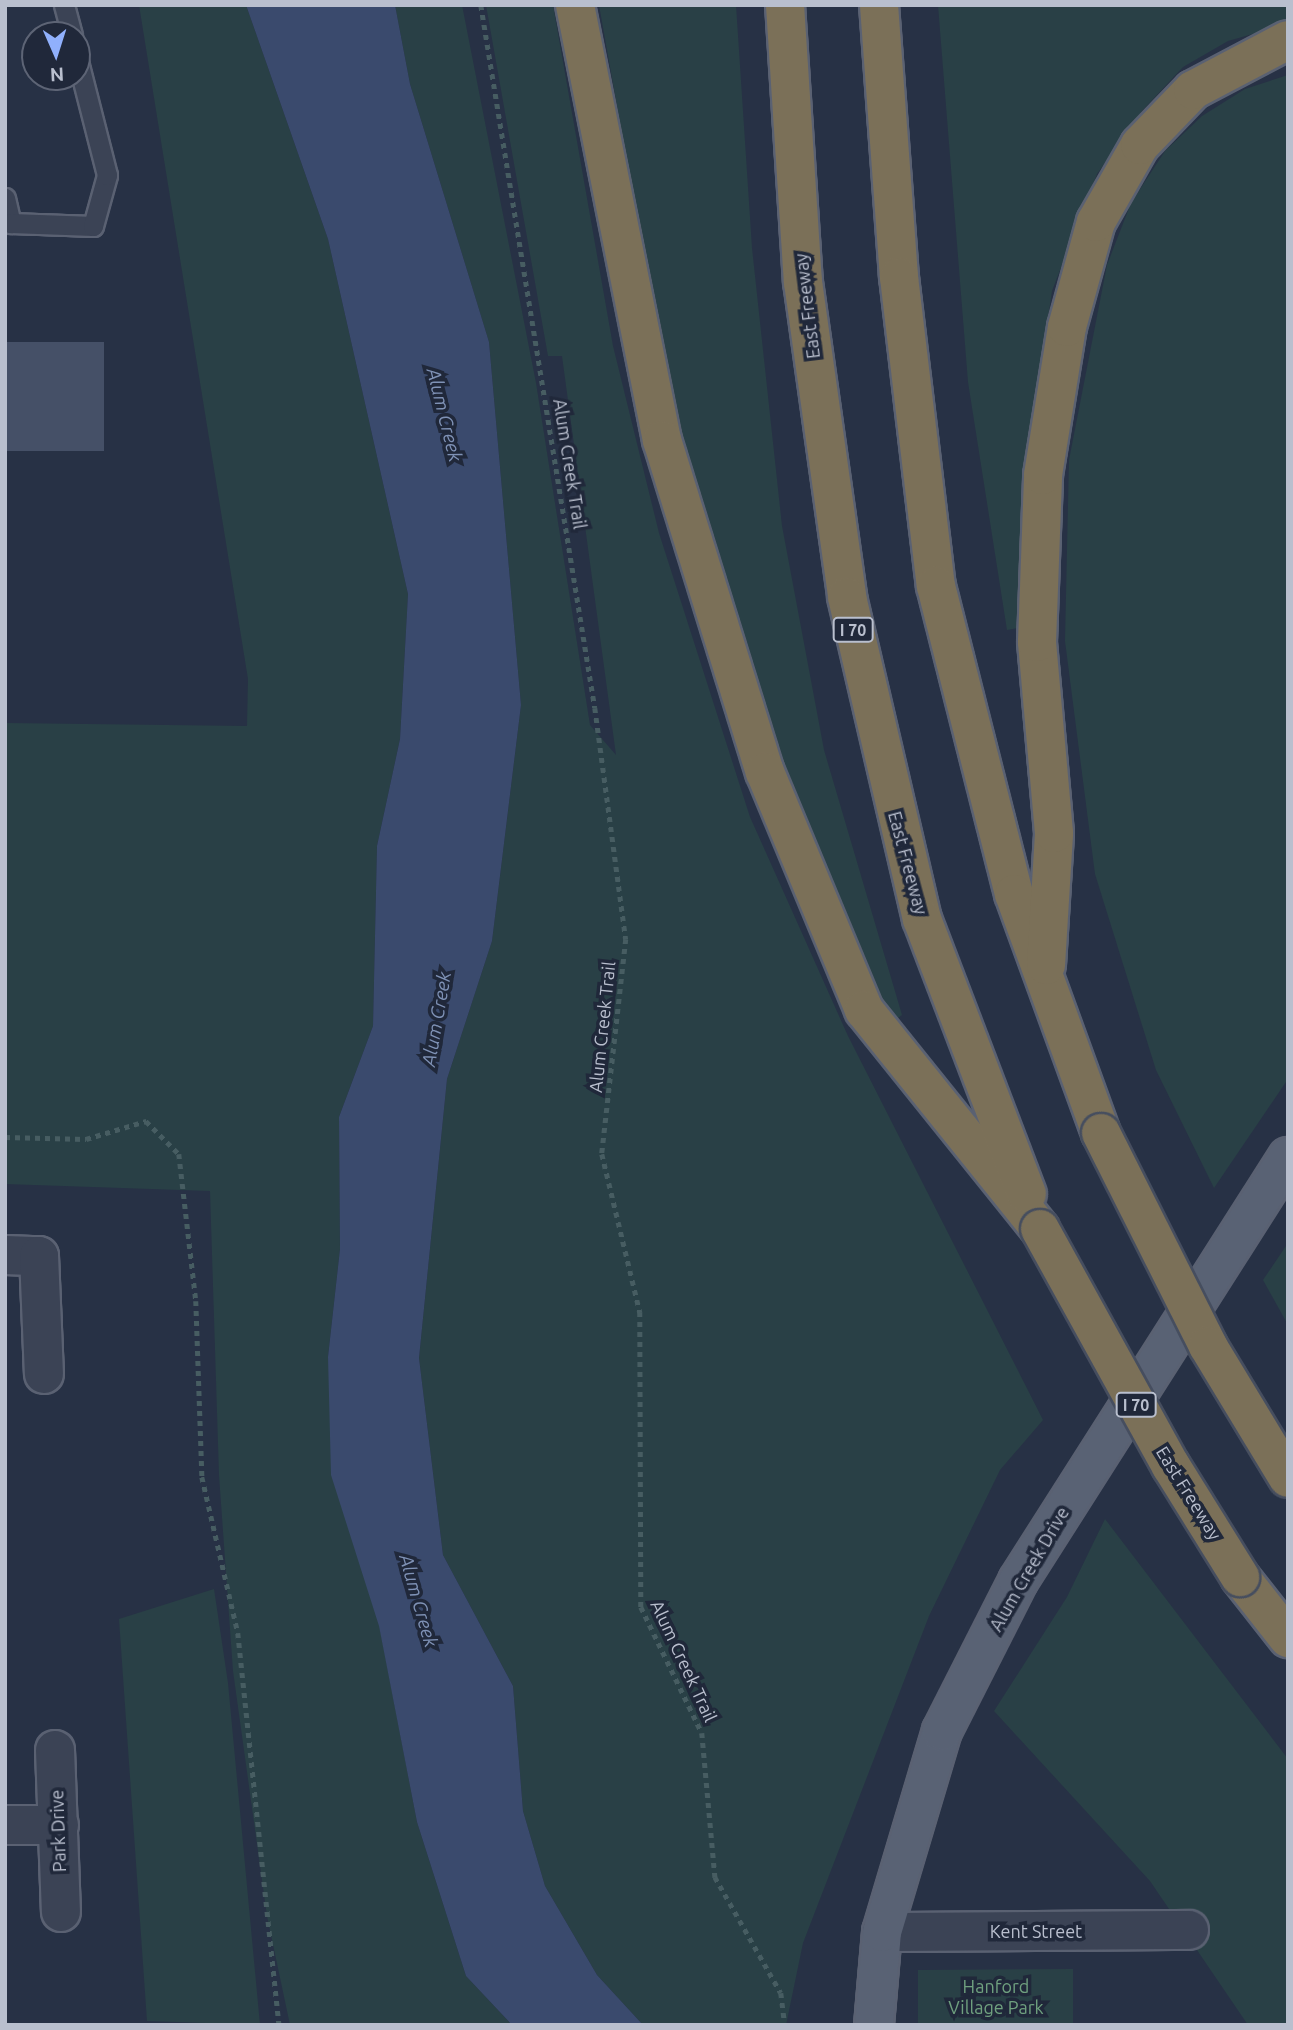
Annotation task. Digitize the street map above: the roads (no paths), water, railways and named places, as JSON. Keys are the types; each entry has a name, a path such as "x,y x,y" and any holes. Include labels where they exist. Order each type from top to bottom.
{"highway":[{"path":"575,5 662,440 765,772 864,1010 1040,1228"},
{"name":"East Freeway","path":"785,5 803,282 847,597 881,761 922,919 1040,1228 1164,1454 1240,1577 1288,1638"},
{"path":"879,5 900,290 936,586 986,795 1044,984 1101,1133 1208,1346 1288,1478"},
{"path":"1044,984 1054,833 1038,600 1043,475 1068,327 1096,222 1140,145 1193,90 1288,40"}],"main road":[{"name":"Alum Creek Drive","path":"874,2025 882,1932 942,1731 1018,1581 1288,1157"}],"street":[{"path":"22,1256 44,1374"},
{"name":"Park Drive","path":"55,1750 61,1912"},
{"path":"5,1825 59,1825"},
{"name":"Kent Street","path":"882,1932 1189,1930"}],"lane":[{"path":"5,198 10,223 93,226 107,175 86,91"}],"water":[{"name":"Alum Creek","path":"246,5 395,5 410,84 489,342 521,705 492,941 447,1079 419,1358 443,1555 513,1686 523,1811 545,1886 597,1975 643,2025 512,2025 466,1976 417,1822 379,1626 331,1475 328,1357 340,1249 339,1117 373,1026 377,846 400,739 408,594 328,239"}],"park label":[{"name":"Hanford Village Park","path":"996,1997"}]}
